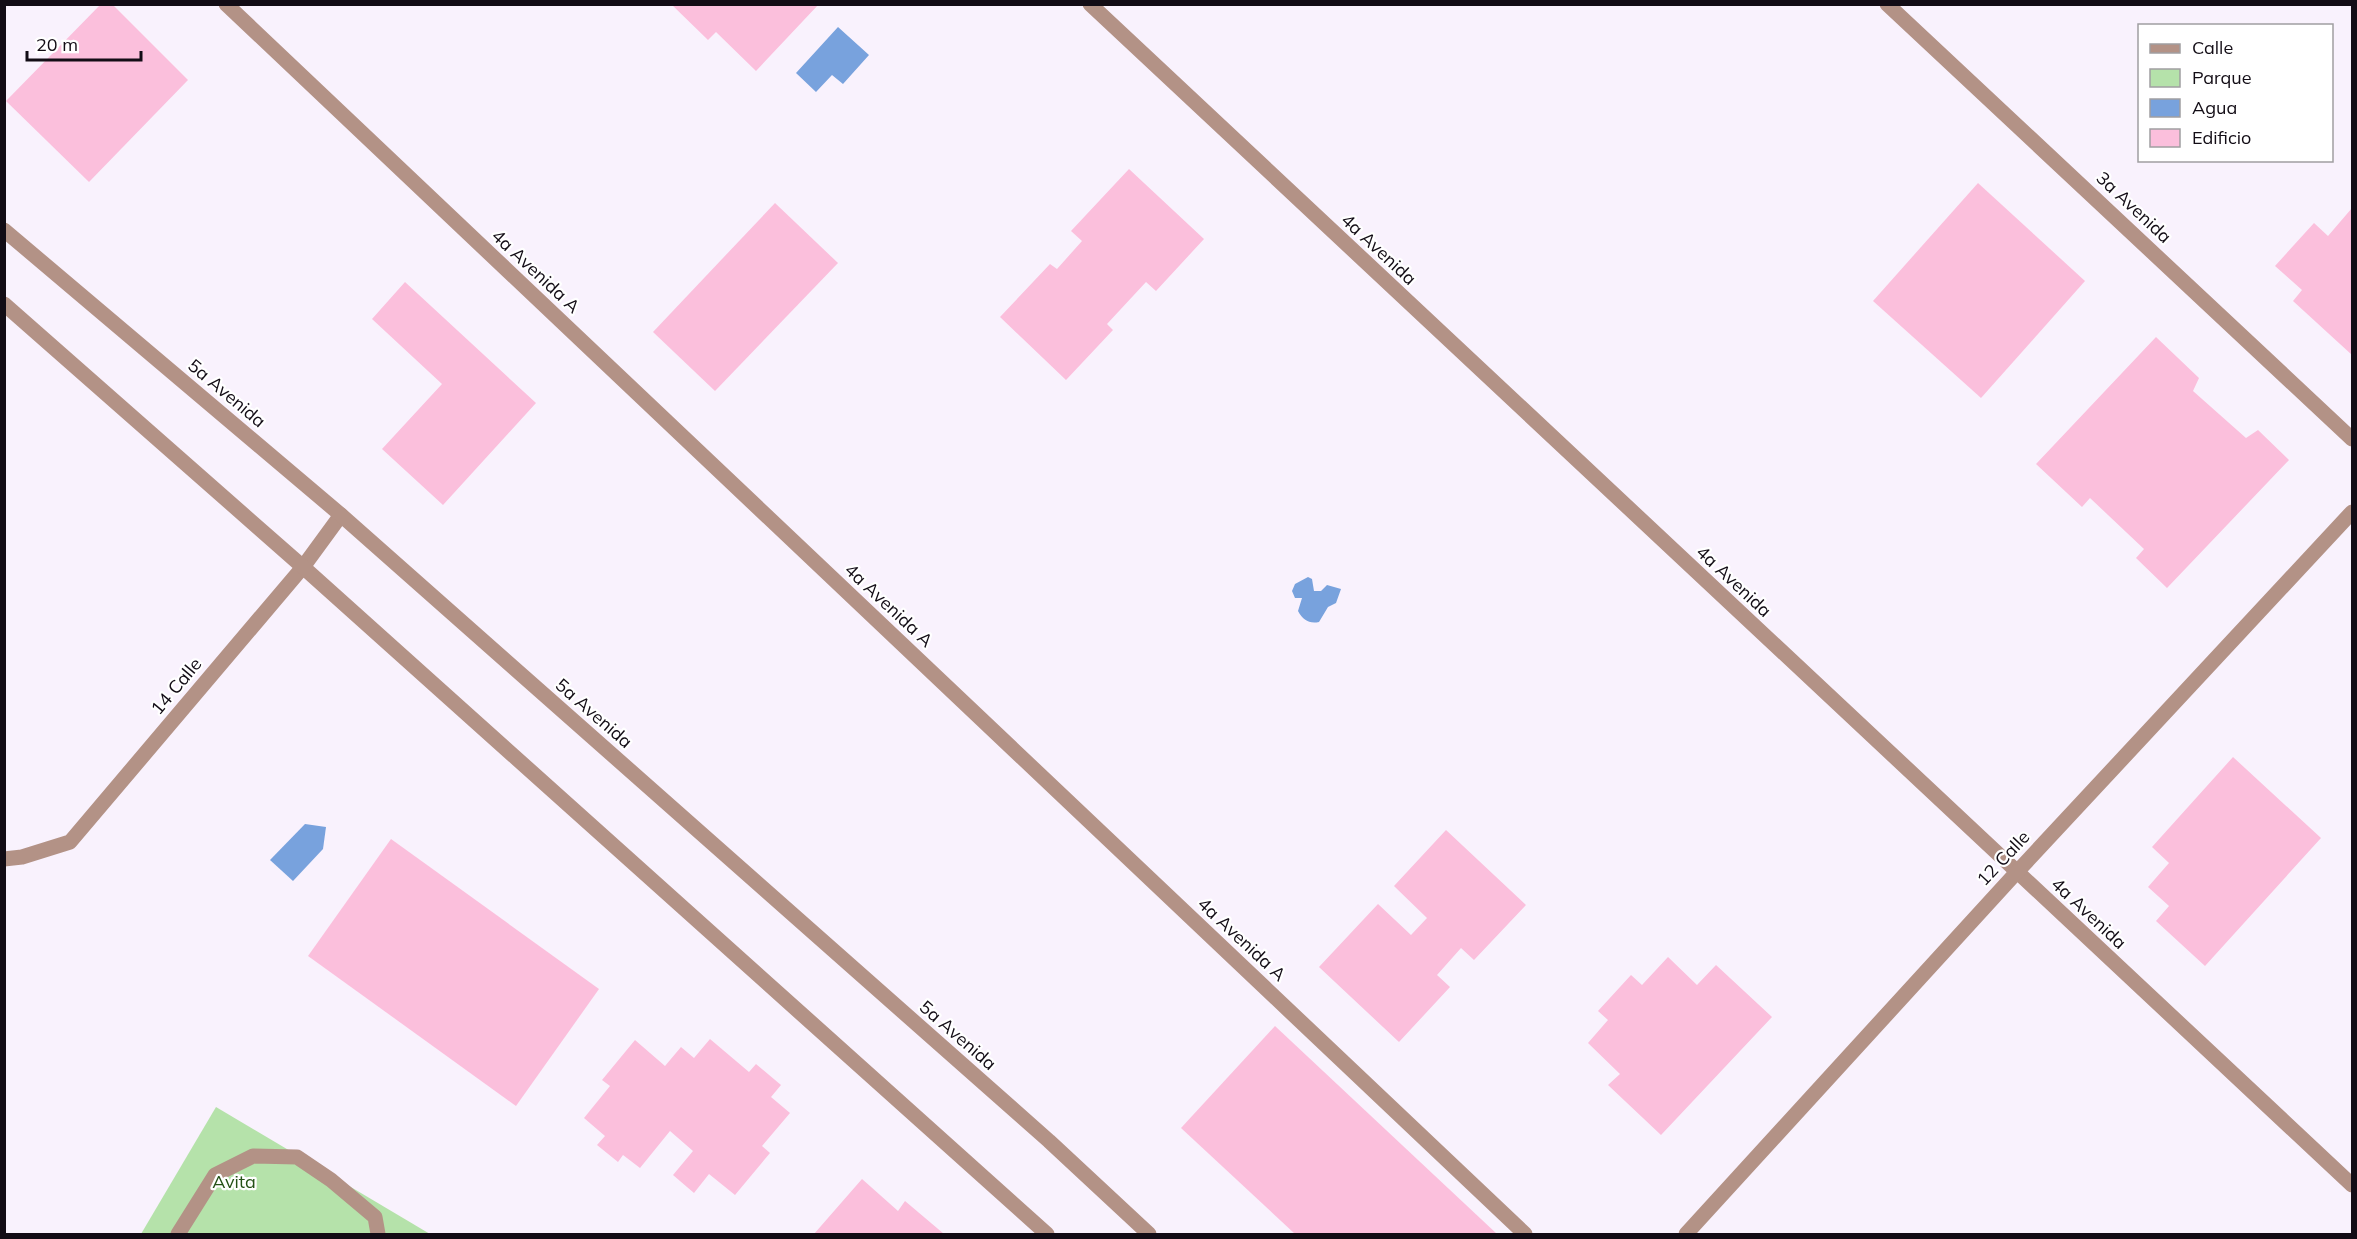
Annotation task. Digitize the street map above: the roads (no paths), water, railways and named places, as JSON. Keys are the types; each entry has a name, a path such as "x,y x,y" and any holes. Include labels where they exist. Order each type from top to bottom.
{"street":[{"name":"4a Avenida A","path":"226,4 1525,1234"},
{"name":"4a Avenida","path":"1090,4 2016,873 2351,1181"},
{"name":"3a Avenida","path":"1887,4 2352,439"},
{"name":"5a Avenida","path":"4,230 341,515 1049,1141 1149,1234"},
{"path":"4,304 303,567 1047,1234"},
{"name":"12 Calle","path":"1686,1234 2016,873 2352,512"},
{"name":"14 Calle","path":"4,859 22,857 70,842 303,567 341,515"},
{"path":"178,1234 215,1175 253,1156 297,1157 331,1180 375,1217 378,1234"}],"water":[{"path":"838,27 869,55 843,84 832,75 816,92 796,73"},
{"path":"1308,577 1312,579 1314,591 1321,591 1327,585 1341,589 1336,603 1328,607 1319,622 1309,622 1302,617 1298,611 1302,598 1295,598 1292,591 1295,584"},
{"path":"305,824 326,827 323,849 293,881 270,860"}],"park label":[{"name":"Avita","path":"234,1181"}]}
